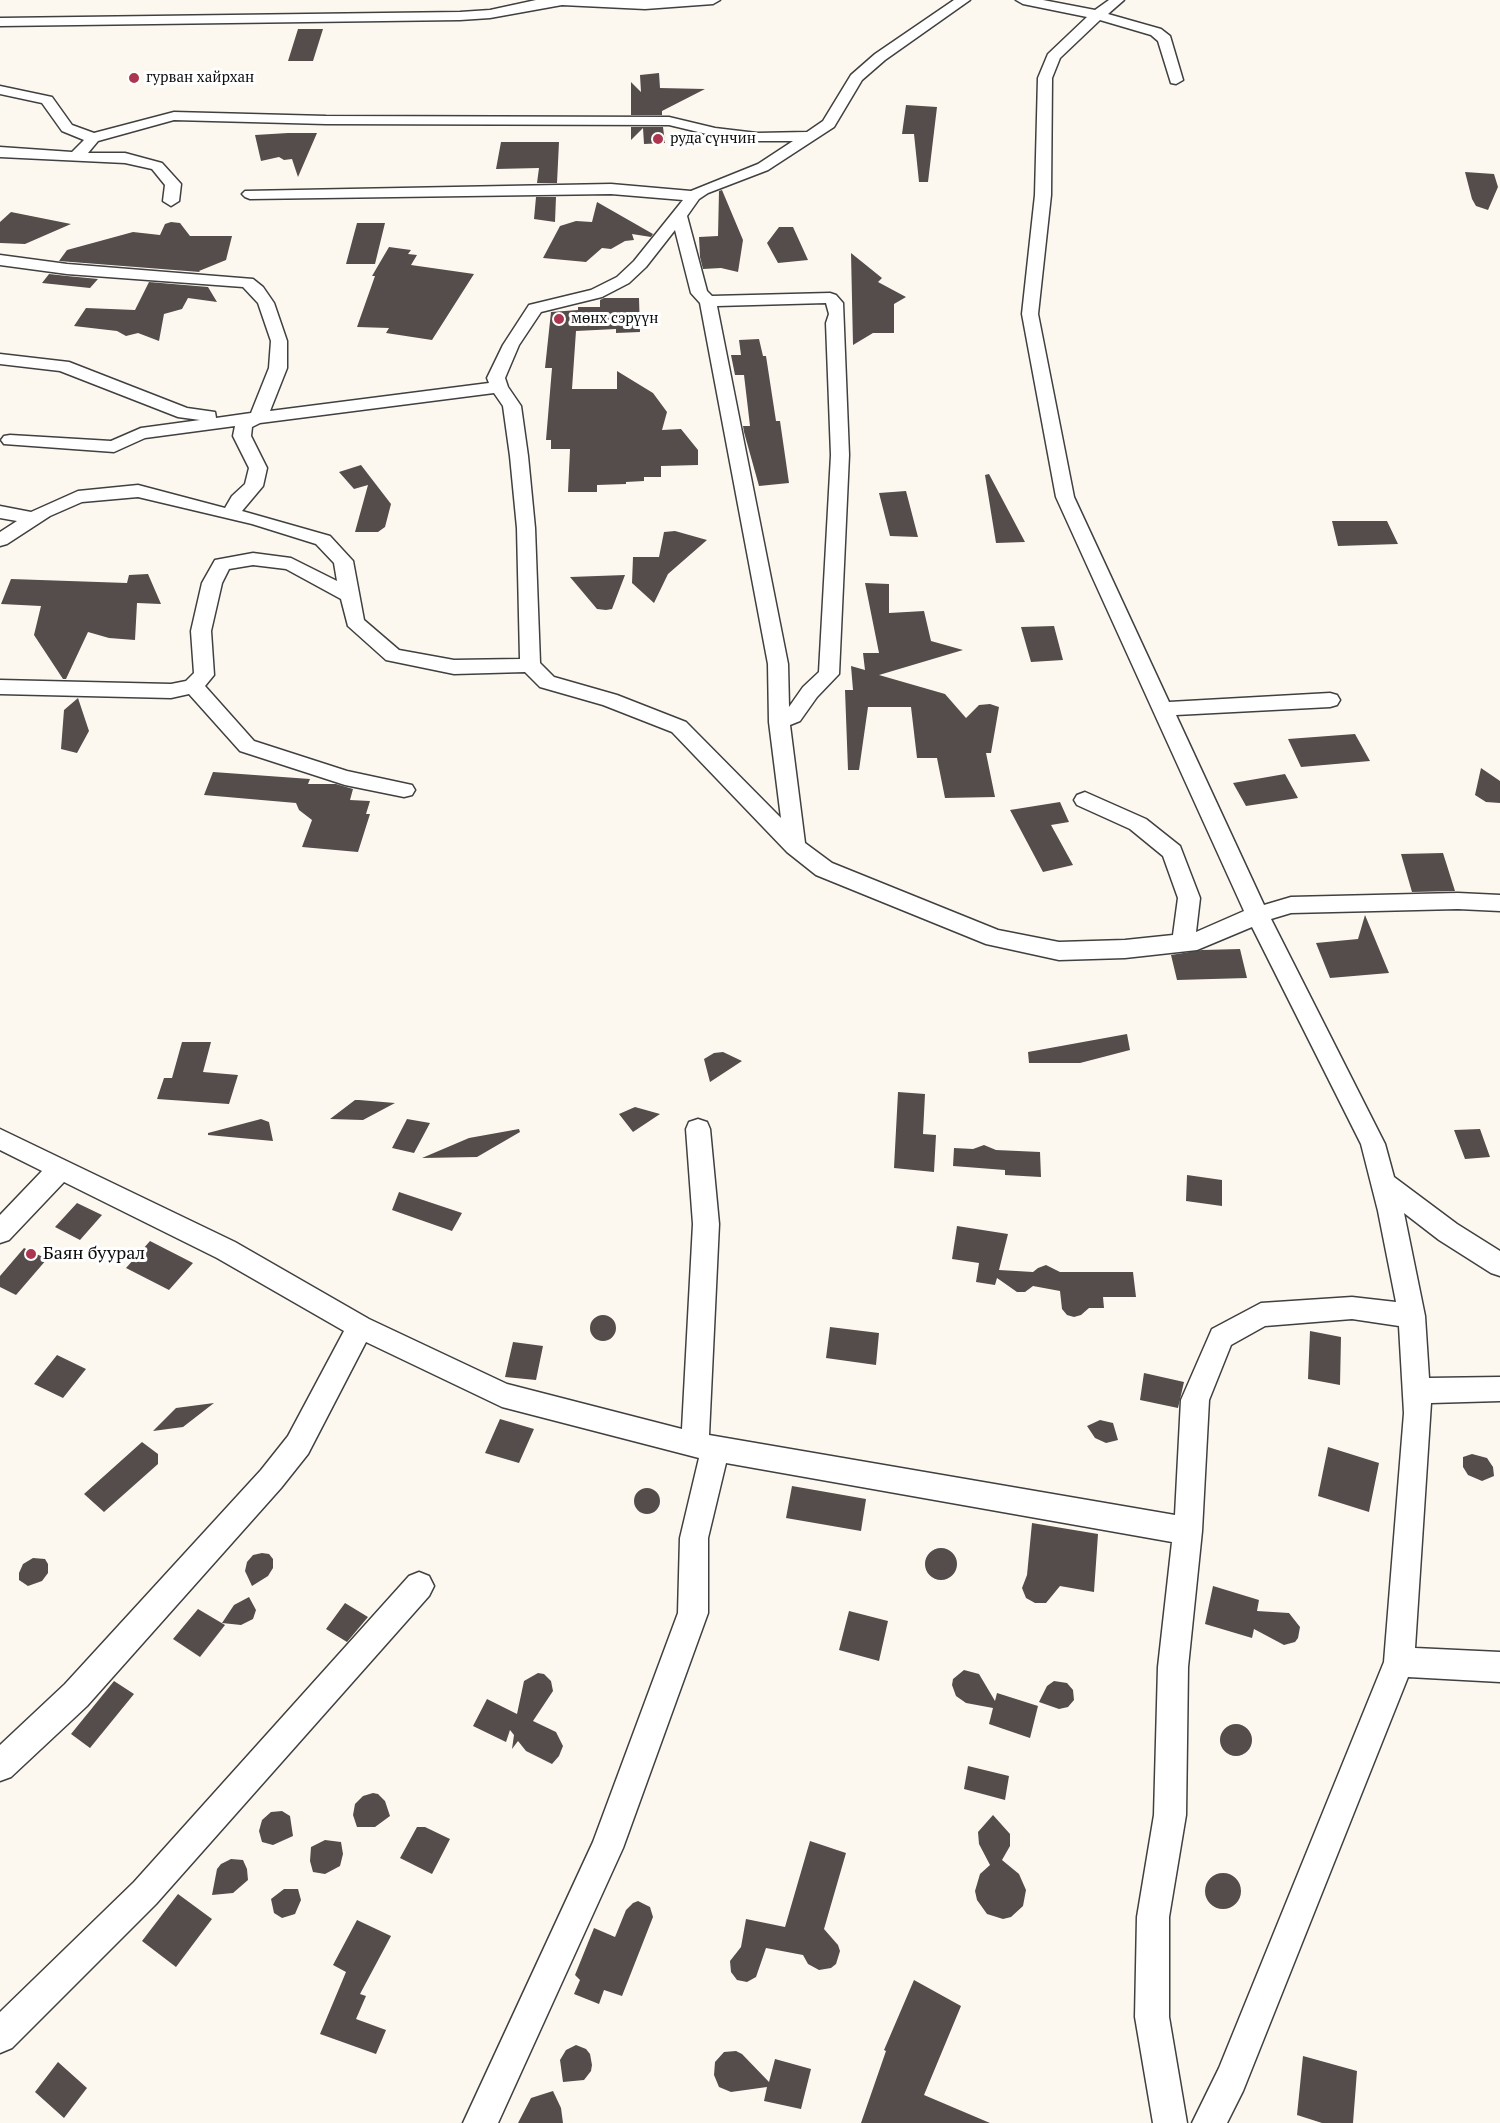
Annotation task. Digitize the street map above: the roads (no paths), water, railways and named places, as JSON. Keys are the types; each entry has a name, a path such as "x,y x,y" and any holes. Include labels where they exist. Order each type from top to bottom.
{"street":[{"path":"2,22 219,17 460,16 490,14 562,1 645,5 713,0"},
{"path":"963,0 880,57 856,78 829,124 763,167 703,190 694,196 640,264 623,280 596,294 535,309 511,345 496,378 499,387 512,406 519,456 526,528 530,665 547,682 610,700 679,727 795,846 824,869 994,938 1059,951 1125,949 1197,941 1257,915 1291,904 1500,903"},
{"path":"1023,0 1098,15 1156,32 1165,39 1176,80"},
{"path":"1117,0 1053,57 1045,78 1043,195 1030,314 1065,497 1257,915 1373,1144 1384,1183 1412,1316 1418,1413 1399,1662 1232,2079 1209,2123"},
{"path":"0,90 47,100 67,128 93,138"},
{"path":"76,157 93,138 174,116 326,120 669,122 715,132 757,137 812,136"},
{"path":"0,152 125,158 157,166 173,184 171,201"},
{"path":"250,194 611,189 694,196"},
{"path":"679,216 699,293 708,301 778,664 779,722 795,846"},
{"path":"0,260 67,269 247,282 257,290 266,303 279,341 278,368 260,416 244,425 242,436 258,468 254,486 239,500 230,515"},
{"path":"708,301 830,298 835,303 837,314 834,322 840,455 829,674 810,692 793,716 779,722"},
{"path":"0,359 63,366 183,413 260,416"},
{"path":"10,440 114,447 141,433 499,387"},
{"path":"0,540 34,518 78,497 138,491 230,515 255,519 322,540 343,561 355,622 393,655 454,667 530,665"},
{"path":"0,512 34,518"},
{"path":"0,687 171,691 193,686 204,675 201,631 212,583 222,564 253,559 291,564 350,596 355,622"},
{"path":"193,686 247,746 345,778 404,790"},
{"path":"1164,709 1330,700"},
{"path":"1085,800 1138,825 1172,852 1189,898 1183,943"},
{"path":"480,2123 608,1848 693,1613 694,1538 705,1447 706,1224 698,1129"},
{"path":"0,1139 226,1250 360,1327 502,1395 705,1447 1188,1531"},
{"path":"0,1232 60,1168"},
{"path":"1384,1183 1448,1232 1500,1265"},
{"path":"1170,2123 1152,2017 1153,1917 1170,1815 1173,1667 1188,1531 1195,1400 1221,1338 1261,1316 1352,1308 1412,1316"},
{"path":"0,1766 75,1695 278,1470 298,1445 360,1327"},
{"path":"1416,1391 1500,1389"},
{"path":"0,2036 145,1893 419,1586"},
{"path":"1399,1662 1500,1667"}],"place":[{"name":"гурван хайрхан","path":"134,78"},
{"name":"руда сүнчин","path":"658,139"},
{"name":"мөнх сэрүүн","path":"559,319"},
{"name":"Баян буурал","path":"31,1254"}]}
